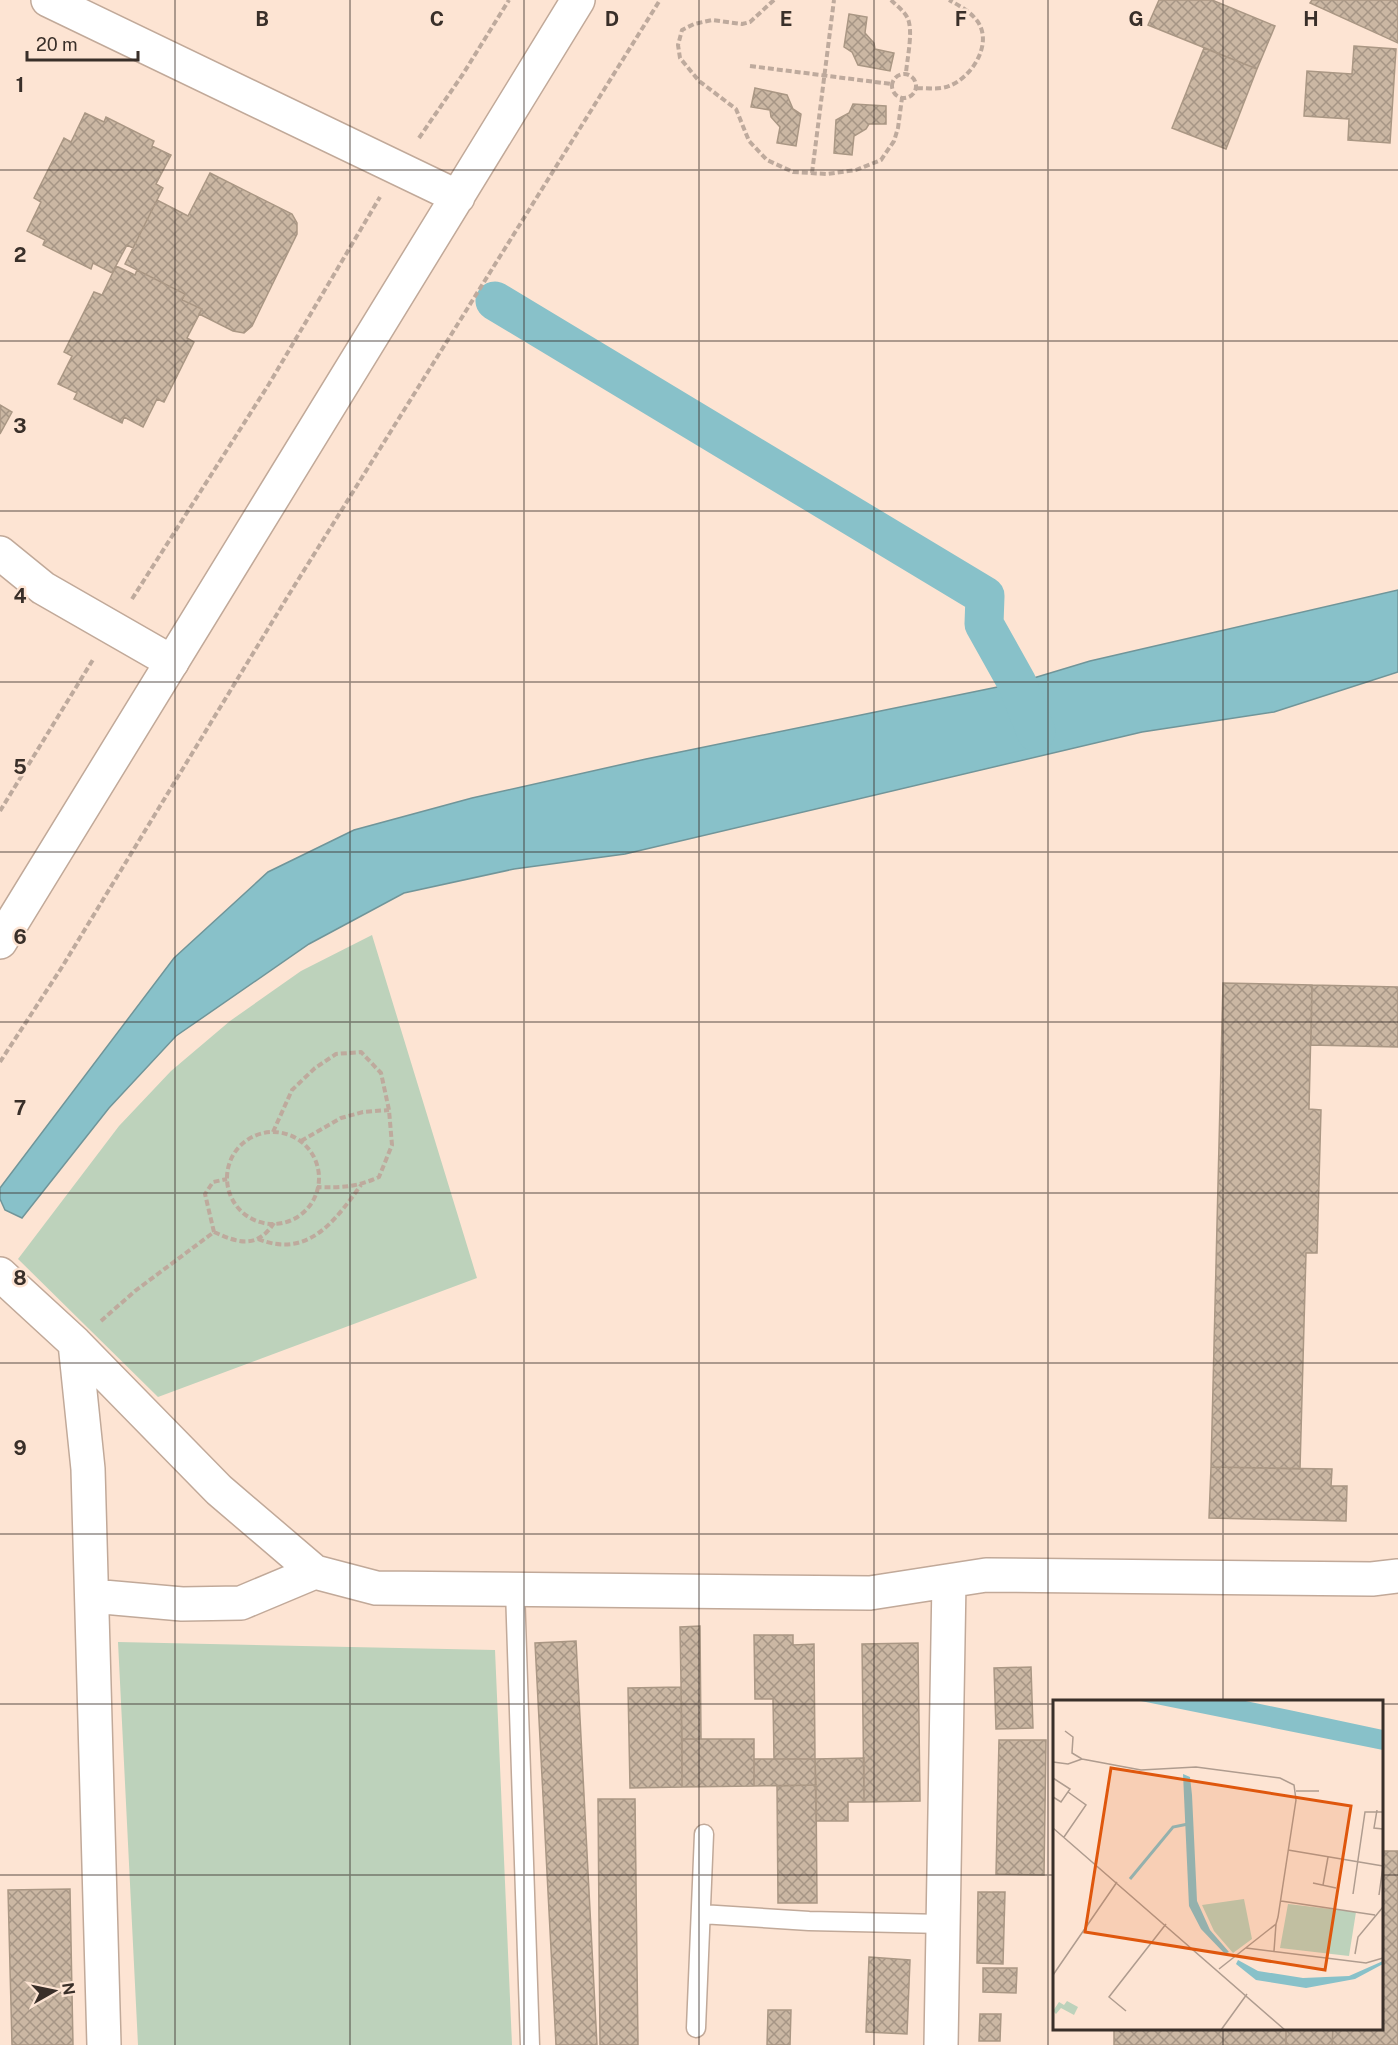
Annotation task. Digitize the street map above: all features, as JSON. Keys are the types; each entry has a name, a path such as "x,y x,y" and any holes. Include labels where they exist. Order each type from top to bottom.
{"street":[{"path":"48,0 458,197"},
{"path":"0,942 578,0"},
{"path":"0,553 43,588 172,662"},
{"path":"7,1281 75,1343 219,1490 315,1572 376,1588 870,1593 986,1575 1372,1580 1398,1576"},
{"path":"75,1343 88,1469 104,2045"},
{"path":"92,1596 182,1604 241,1603 315,1572"},
{"path":"941,2045 949,1581"}],"lane":[{"path":"514,1590 530,2045"},
{"path":"696,2028 704,1834"},
{"path":"701,1914 809,1921 943,1924"}],"path":[{"path":"0,811 112,628 269,384 398,168 463,74 509,0"},
{"path":"0,1062 63,967 288,596 660,0"},
{"path":"774,0 750,22 742,24 712,20 694,24 682,30 678,45 680,58 699,81 736,109 749,141 767,160 793,172 827,174 856,170 881,160 894,141 902,98"},
{"path":"812,173 834,0"},
{"path":"891,0 906,14 909,21 906,73"},
{"path":"917,88 948,87 965,76 977,61 983,42 980,24 967,10 949,0"},
{"path":"750,66 891,84"},
{"path":"906,73 916,81 917,88 909,98 902,98 896,96 892,91 891,84 899,74 906,73"},
{"path":"273,1132 292,1090 315,1068 336,1054 361,1052 381,1073 389,1110 392,1145 379,1177 362,1185 340,1188 317,1187"},
{"path":"301,1142 341,1118 389,1110"},
{"path":"264,1132 295,1137 301,1142 316,1161 319,1177 308,1206 296,1217 282,1223 266,1224 250,1218 238,1208 230,1194 226,1179 229,1162 237,1149 249,1138 264,1132"},
{"path":"214,1232 205,1194 213,1182 226,1179"},
{"path":"258,1239 272,1244 292,1243 315,1237 337,1218 362,1185"},
{"path":"214,1232 235,1242 253,1242 268,1232 274,1223"},
{"path":"75,1343 135,1291 214,1232"}],"green space":[{"path":"372,935 477,1278 158,1397 18,1259 119,1126 171,1071 230,1021 301,971"},
{"path":"118,1642 495,1650 512,2045 138,2045"}],"water":[{"path":"1398,590 1398,672 1274,712 1142,732 625,854 514,869 404,893 309,944 176,1036 109,1108 22,1218 5,1210 0,1199 0,1188 174,958 268,872 354,830 472,798 646,759 1017,683 1090,661"}],"building":[{"path":"1159,0 1212,0 1275,26 1257,69 1148,25"},
{"path":"1312,0 1398,0 1398,43 1310,3"},
{"path":"849,14 867,17 865,33 874,43 875,49 894,53 890,71 858,65 852,52 844,47"},
{"path":"1354,46 1396,49 1390,143 1348,140 1349,119 1304,116 1307,71 1352,74"},
{"path":"1204,48 1257,69 1226,149 1172,128"},
{"path":"755,88 787,95 793,109 801,114 796,146 777,143 780,127 771,117 770,110 751,107"},
{"path":"853,104 886,106 886,124 869,124 866,129 854,136 852,155 834,153 836,120 849,113"},
{"path":"85,113 104,122 106,117 154,141 152,146 171,155 156,184 163,188 133,248 127,245 112,273 93,263 91,269 43,245 45,240 27,231 41,202 34,198 64,138 71,142"},
{"path":"210,173 292,214 297,223 297,234 252,326 244,333 233,331 199,314 202,309 182,300 185,294 125,264 157,200 188,216"},
{"path":"116,266 135,275 137,270 185,294 182,300 202,309 187,338 194,342 164,402 157,399 143,427 124,417 122,423 74,399 77,393 58,384 72,356 64,352 94,292 102,295"},
{"path":"0,405 12,412 0,434"},
{"path":"1223,983 1312,985 1309,1109 1321,1110 1317,1253 1306,1253 1300,1469 1211,1467"},
{"path":"1312,985 1398,987 1398,1047 1311,1045"},
{"path":"1211,1467 1332,1469 1331,1486 1347,1486 1346,1521 1209,1518"},
{"path":"700,1626 701,1739 682,1739 680,1627"},
{"path":"754,1635 793,1635 793,1645 814,1644 815,1759 774,1759 773,1699 755,1699"},
{"path":"576,1641 597,2045 556,2045 535,1643"},
{"path":"918,1643 920,1801 864,1802 862,1644"},
{"path":"1031,1667 1033,1728 996,1729 994,1668"},
{"path":"681,1687 682,1787 630,1788 628,1688"},
{"path":"682,1739 754,1739 754,1786 682,1787"},
{"path":"999,1740 1046,1740 1044,1875 996,1874"},
{"path":"864,1758 864,1802 848,1802 848,1821 816,1821 815,1759"},
{"path":"754,1759 815,1759 816,1785 754,1786"},
{"path":"816,1785 817,1903 778,1903 777,1786"},
{"path":"598,1799 635,1799 638,2045 600,2045"},
{"path":"1383,1851 1398,1851 1398,2045 1332,2045 1333,2030 1383,2030"},
{"path":"70,1889 73,2045 12,2045 8,1890"},
{"path":"978,1892 1005,1892 1003,1964 977,1963"},
{"path":"869,1957 910,1960 907,2034 866,2032"},
{"path":"983,1968 1017,1968 1016,1993 983,1992"},
{"path":"768,2010 791,2010 790,2045 767,2045"},
{"path":"980,2014 1001,2014 1000,2041 979,2041"},
{"path":"1114,2030 1286,2030 1286,2045 1114,2045"},
{"path":"1286,2030 1333,2030 1332,2045 1286,2045"}],"waterway":[{"path":"495,301 985,596 984,624 1017,683 1036,732"}]}
